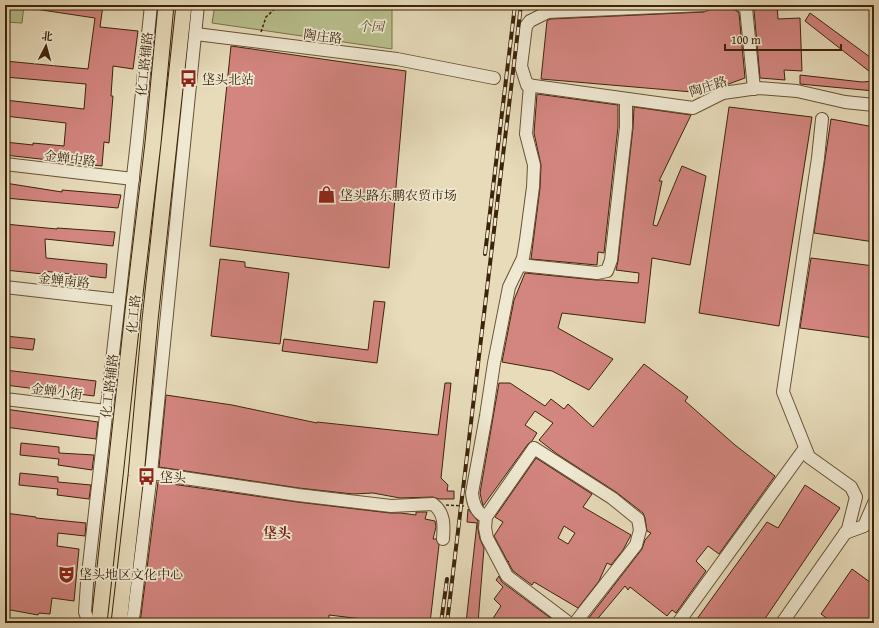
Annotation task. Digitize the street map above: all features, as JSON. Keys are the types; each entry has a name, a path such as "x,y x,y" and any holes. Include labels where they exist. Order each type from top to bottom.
{"main road":[{"name":"化工路","path":"99,623 153,143 166,5"},
{"name":"化工路","path":"119,623 136,476 150,320 184,5"},
{"path":"180,46 190,5"}],"street":[{"name":"化工路辅路","path":"89,623 85,612 106,411 133,179 150,5"},
{"name":"化工路辅路","path":"157,5 164,24"},
{"path":"132,623 151,473 198,5"},
{"path":"569,623 507,576 487,538 481,514 472,500 494,362 510,287 523,258 534,173 534,165 526,134 528,85 521,66 526,26 530,21 546,13 547,8 704,5"},
{"path":"740,5 746,8 754,89"},
{"name":"陶庄路","path":"196,34 397,59 494,78"},
{"name":"陶庄路","path":"528,85 693,108 723,93 754,89 797,91 845,102 874,105"},
{"path":"520,265 597,273 607,271 611,260 626,127 626,99"},
{"path":"782,623 848,529 856,497 850,487 809,457 783,392 817,165 822,119"},
{"path":"137,141 183,148"},
{"name":"金蝉中路","path":"5,164 133,179"},
{"path":"150,320 166,276 172,252"},
{"path":"124,259 133,311"},
{"name":"金蝉南路","path":"5,287 119,300"},
{"name":"金蝉小街","path":"5,399 106,411"},
{"path":"481,514 534,448 612,498 638,519 640,530 636,545 575,623"},
{"path":"678,623 805,448"},
{"path":"151,473 298,495 390,506 433,504 438,508 442,515 444,527 443,539"},
{"path":"845,533 864,526 874,503"}],"path":[{"path":"259,41 266,17 279,5"},
{"path":"433,504 456,505 472,508 481,514"}],"green space":[{"path":"5,5 24,5 22,23 5,22"},
{"name":"个园","path":"215,5 392,5 392,49 212,23"}],"building":[{"path":"35,5 103,5 100,27 138,31 133,69 113,66 111,96 113,96 109,143 104,142 102,166 5,155 5,142 64,146 66,123 5,116 5,100 84,109 86,84 5,77 5,61 88,69 95,18 35,9"},
{"path":"777,5 778,19 800,18 802,71 784,70 785,80 760,78 754,10"},
{"path":"711,8 733,8 739,13 745,78 704,93 541,79 547,21 550,19 704,12"},
{"path":"810,13 874,60 874,75 805,21"},
{"name":"垡头路东鹏农贸市场","path":"231,46 406,71 389,268 210,246"},
{"path":"800,75 862,82 874,81 874,91 800,84"},
{"path":"537,94 618,105 618,127 604,253 598,252 597,265 531,259 540,188 541,165 534,133"},
{"path":"634,107 691,115 659,181 662,181 653,225 657,226 682,166 706,176 690,265 652,258 645,323 562,313 558,328 613,359 589,390 552,371 502,362 514,300 525,273 638,283 639,273 616,270 633,128"},
{"path":"729,107 812,117 779,326 699,313"},
{"path":"831,119 874,127 874,242 814,233"},
{"path":"5,183 62,192 62,190 121,195 118,208 5,198"},
{"path":"5,224 57,229 115,232 113,246 45,239 46,258 107,264 106,278 43,271 43,274 5,270"},
{"path":"811,258 874,266 874,338 800,328"},
{"path":"220,259 245,262 245,267 289,273 280,344 211,336"},
{"path":"374,301 385,302 377,363 282,351 284,339 368,350"},
{"path":"5,336 35,339 33,350 5,347"},
{"path":"644,364 688,397 685,401 735,445 775,476 719,554 708,546 696,561 706,571 676,613 672,610 667,616 630,587 628,590 625,586 594,623 585,623 642,549 645,540 651,533 647,531 643,513 616,492 557,454 539,440 553,423 535,411 525,425 537,433 483,506 480,493 499,383 510,383 545,406 551,399 564,409 568,404 593,427"},
{"path":"5,370 96,381 94,396 5,385"},
{"path":"445,383 451,383 441,478 448,485 447,491 454,491 454,499 439,499 433,497 400,498 373,493 353,494 299,488 159,467 166,395 232,405 317,423 438,435"},
{"path":"5,409 98,422 96,439 5,427"},
{"path":"21,443 59,447 59,453 94,455 92,470 58,465 59,459 20,455"},
{"path":"536,458 592,494 583,507 631,535 623,550 611,565 607,563 599,581 578,608 534,582 532,585 513,571 494,536 503,522 495,517","holes":["564,526 575,533 568,544 558,538"]},
{"path":"20,473 58,477 58,482 91,485 89,499 57,495 58,489 19,485"},
{"path":"158,482 297,502 390,513 416,515 416,512 427,512 425,519 435,521 436,527 433,539 436,539 439,545 430,623 395,623 329,615 329,623 140,623"},
{"path":"805,485 840,508 762,623 694,623 767,522 778,528"},
{"path":"468,509 478,521 480,539 484,548 478,623 466,623 477,523 467,522"},
{"path":"5,513 86,523 85,536 58,533 57,546 79,549 74,601 52,598 50,614 39,613 38,615 5,609"},
{"path":"852,569 874,585 874,623 833,623 821,614"},
{"path":"499,576 502,582 557,623 490,623 501,606 494,599 503,587 496,580"}],"waterway":[{"path":"868,5 874,10"}],"railway":[{"path":"485,254 515,5"},
{"path":"447,623 521,5"},
{"path":"441,623 447,579"}],"place":[{"name":"垡头北站","path":"189,79"},
{"name":"垡头路东鹏农贸市场","path":"327,195"},
{"name":"垡头","path":"147,477"},
{"name":"垡头地区文化中心","path":"66,574"}],"district":[{"name":"垡头","path":"277,533"}]}
